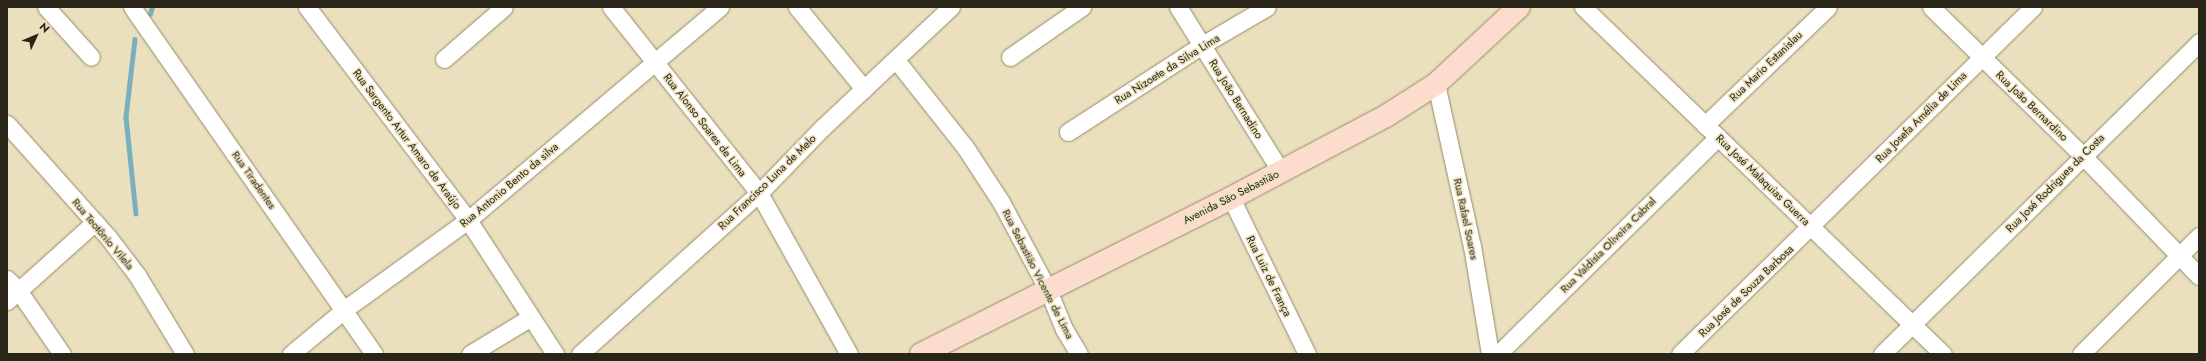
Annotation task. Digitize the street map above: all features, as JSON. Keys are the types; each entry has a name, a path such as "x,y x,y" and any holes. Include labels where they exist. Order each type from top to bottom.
{"main road":[{"name":"Avenida São Sebastião","path":"921,354 1231,198 1360,130 1436,84 1519,7"}],"street":[{"path":"46,7 91,57"},
{"name":"Rua Tiradentes","path":"132,7 345,309 374,354"},
{"name":"Rua Sargento Artur Amaro de Araújo","path":"307,7 468,220 555,354"},
{"path":"444,59 504,7"},
{"name":"Rua Alonso Soares de Lima","path":"611,7 759,193 849,354"},
{"name":"Rua Antonio Bento da silva","path":"291,354 345,309 468,220 656,63 720,7"},
{"path":"797,7 864,89"},
{"name":"Rua Francisco Luna de Melo","path":"580,354 759,193 864,89 950,7"},
{"path":"1010,57 1082,7"},
{"name":"Rua João Bernadino","path":"1178,7 1281,172"},
{"name":"Rua Nizoete da Silva Lima","path":"1068,132 1202,45 1267,7"},
{"name":"Rua José Malaquias Guerra","path":"1583,7 1943,354"},
{"name":"Rua Mario Estanislau","path":"1705,125 1828,7"},
{"name":"Rua João Bernardino","path":"1931,7 2083,156 2199,276"},
{"name":"Rua Josefa Amélia de Lima","path":"1811,227 2033,7"},
{"name":"Rua José Rodrigues da Costa","path":"1882,354 2199,42"},
{"name":"Rua Sebastião Vicente de Lima","path":"896,60 965,147 1001,202 1048,290 1064,329 1079,354"},
{"name":"Rua Rafael Soares","path":"1436,84 1472,246 1490,354"},
{"name":"Rua Teotônio Vilela","path":"7,124 96,222 137,274 185,354"},
{"name":"Rua Valdisia Oliveira Cabral","path":"1498,354 1718,137"},
{"name":"Rua Luiz de França","path":"1231,198 1307,354"},
{"path":"62,354 11,290 96,222"},
{"name":"Rua José de Souza Barbosa","path":"1680,354 1811,227"},
{"path":"2082,354 2199,236"},
{"path":"470,354 531,317"}],"waterway":[{"path":"150,14 152,7"},
{"path":"135,39 126,117 136,213"}]}
